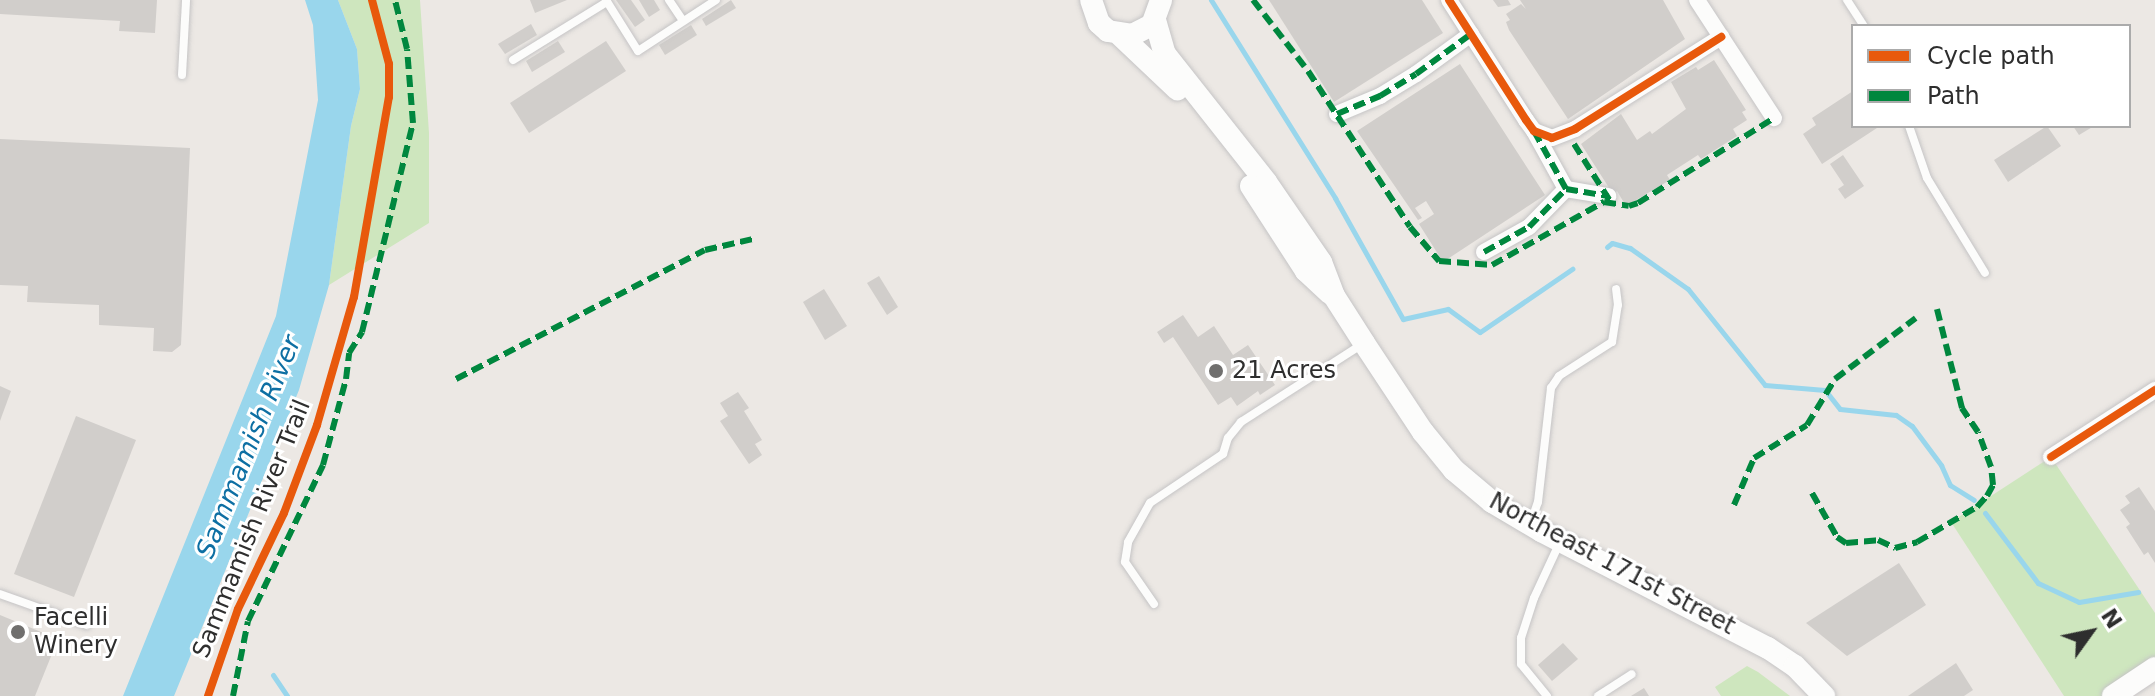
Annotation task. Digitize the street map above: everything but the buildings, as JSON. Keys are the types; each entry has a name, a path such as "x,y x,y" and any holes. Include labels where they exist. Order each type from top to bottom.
{"main road":[{"name":"Northeast 171st Street","path":"1091,0 1099,23 1120,35 1194,107 1306,271 1334,296"},
{"name":"Northeast 171st Street","path":"1160,6 1165,54 1266,182 1321,262 1334,296 1364,343 1423,432 1454,470 1492,502 1530,525 1768,648 1795,666 1824,696"},
{"path":"1120,35 1142,32 1160,6"},
{"path":"2113,696 2155,668"}],"street":[{"path":"1449,0 1534,131 1566,189"},
{"path":"1697,0 1774,118"},
{"path":"1337,114 1380,96 1471,34"},
{"path":"1534,131 1552,138 1575,129 1721,37"},
{"path":"1566,189 1608,196"},
{"path":"1484,252 1536,221 1566,189"},
{"path":"2051,457 2155,390"}],"lane":[{"path":"182,75 186,0"},
{"path":"669,0 683,21"},
{"path":"513,60 607,1 638,51 716,0"},
{"path":"1847,0 1863,24"},
{"path":"1910,128 1927,178 1985,273"},
{"path":"1530,525 1538,502 1551,388 1559,376 1612,342 1618,305 1616,289"},
{"path":"1154,604 1125,562 1128,542 1150,503 1223,454 1228,438 1241,422 1364,343"},
{"path":"1547,696 1521,664 1521,638 1534,598 1560,541"},
{"path":"0,594 87,625"},
{"path":"1598,696 1632,674"}],"green space":[{"path":"338,0 420,0 429,133 429,223 329,285 351,126 360,89 357,49"},
{"path":"2051,457 2155,613 2155,668 2113,696 2064,696 1951,522"},
{"path":"1747,666 1790,696 1721,696 1715,687"}],"water":[{"name":"Sammamish River","path":"305,0 338,0 357,49 360,89 351,126 329,285 299,390 174,696 123,696 276,316 318,100 313,25"}],"waterway":[{"path":"1211,0 1335,198 1403,319 1448,309 1480,332 1572,269"},
{"path":"1607,247 1612,243 1630,248 1688,289 1765,385 1825,390 1840,409 1896,415 1912,426 1941,465 1950,485 1974,500"},
{"path":"1985,513 2038,583 2079,602 2138,592"},
{"path":"273,675 287,696"}],"marked path":[{"path":"233,696 248,621 323,465 346,379 349,353 362,332 413,123 407,49 395,0"},
{"path":"1253,0 1308,71 1410,227 1439,261 1492,265 1604,202 1629,206 1638,203 1774,118"},
{"path":"1337,114 1380,96 1471,34"},
{"path":"1484,252 1529,227 1566,189 1534,131"},
{"path":"1574,144 1610,201"},
{"path":"1566,189 1608,196"},
{"path":"456,379 705,250 757,238"},
{"path":"1812,493 1837,537 1846,543 1878,540 1895,548 1917,542 1977,507 1987,496 1993,485 1991,467 1978,432 1962,408 1936,305"},
{"path":"1734,505 1754,458 1807,425 1835,379 1916,318"}],"cycle path":[{"name":"Sammamish River Trail","path":"208,696 238,609 284,513 317,425 354,297 389,97 389,64 372,0"},
{"path":"1449,0 1534,131 1552,138 1575,129 1721,37"},
{"path":"2051,457 2155,390"}],"place":[{"name":"21 Acres","path":"1216,371"},
{"name":"Facelli Winery","path":"18,632"}]}
